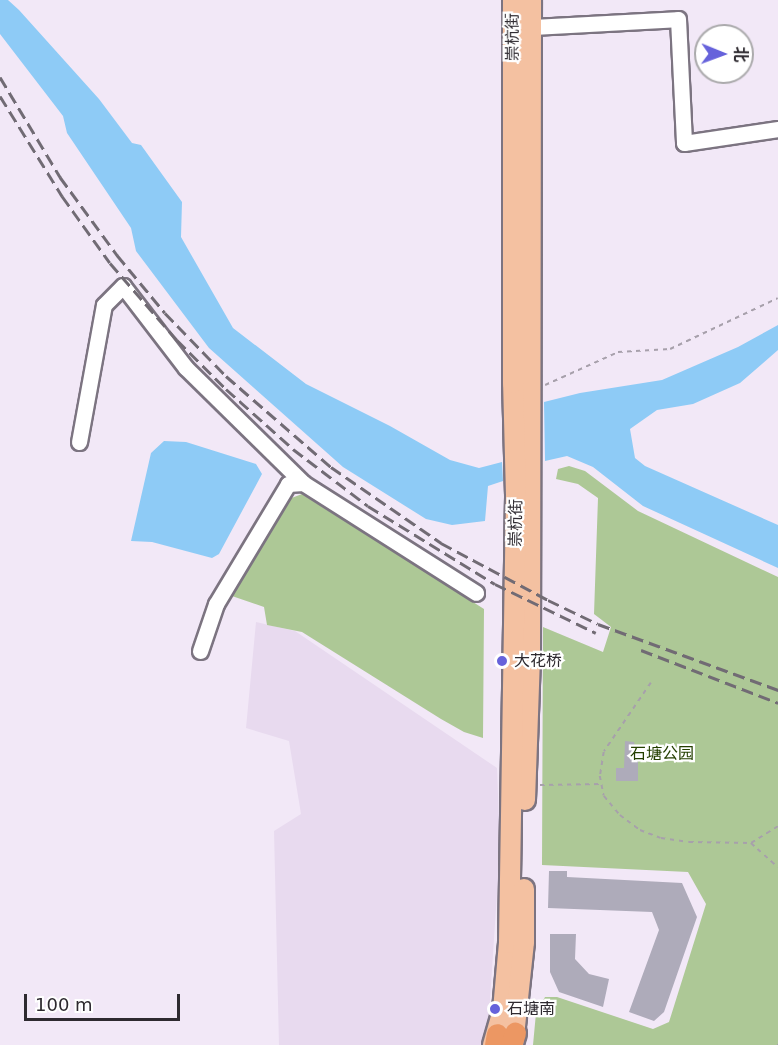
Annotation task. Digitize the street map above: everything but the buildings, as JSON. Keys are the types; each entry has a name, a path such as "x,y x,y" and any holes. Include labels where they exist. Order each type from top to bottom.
{"main road":[{"name":"崇杭街","path":"504,1041 503,1010 510,943 516,495 513,383 513,0"},
{"name":"崇杭街","path":"504,1041 524,942 525,786 530,660 531,0"}],"street":[{"path":"531,27 678,19 684,143 778,129"},
{"path":"79,442 104,305 123,286 186,368 303,483 476,593"},
{"path":"200,651 216,604 288,484 303,483"}],"path":[{"path":"531,391 618,352 670,349 778,298"},
{"path":"651,683 604,752 600,776 604,796 620,815 640,830 661,838 689,842 751,843 778,867"},
{"path":"525,786 602,784"},
{"path":"751,843 762,833 778,826"}],"shaded area":[{"path":"256,622 295,631 497,768 500,848 489,1015 482,1045 279,1045 274,831 301,814 289,741 246,728"}],"green space":[{"name":"石塘公园","path":"569,466 585,471 638,511 778,577 778,1045 533,1045 536,1013 545,997 557,997 653,1029 669,1022 706,904 688,872 542,865 543,627 603,652 611,627 594,614 598,498 578,484 556,479 558,469"},
{"path":"302,494 484,609 483,738 464,732 441,719 302,632 267,625 264,607 229,595 252,551 289,499"}],"water":[{"path":"0,0 8,0 19,10 99,99 132,143 141,145 182,202 181,237 233,328 306,384 390,426 450,460 479,468 502,462 503,481 488,486 485,521 452,525 426,519 343,467 209,348 136,251 131,228 67,133 63,116 0,34"},
{"path":"778,325 778,350 740,383 693,404 657,410 630,429 635,458 645,466 778,525 778,568 643,506 593,467 567,456 545,461 544,402 580,393 662,380 738,347"},
{"path":"164,441 186,442 256,464 262,474 219,554 212,558 152,542 131,541 151,453"}],"railway":[{"path":"0,77 60,177 117,255 165,313 226,376 331,467 441,543 548,600 598,624 778,690"},
{"path":"0,96 62,196 110,263 177,340 226,389 293,449 368,506 495,584 596,633"},
{"path":"641,650 778,703"}],"place":[{"name":"大花桥","path":"502,661"},
{"name":"石塘南","path":"495,1009"}]}
